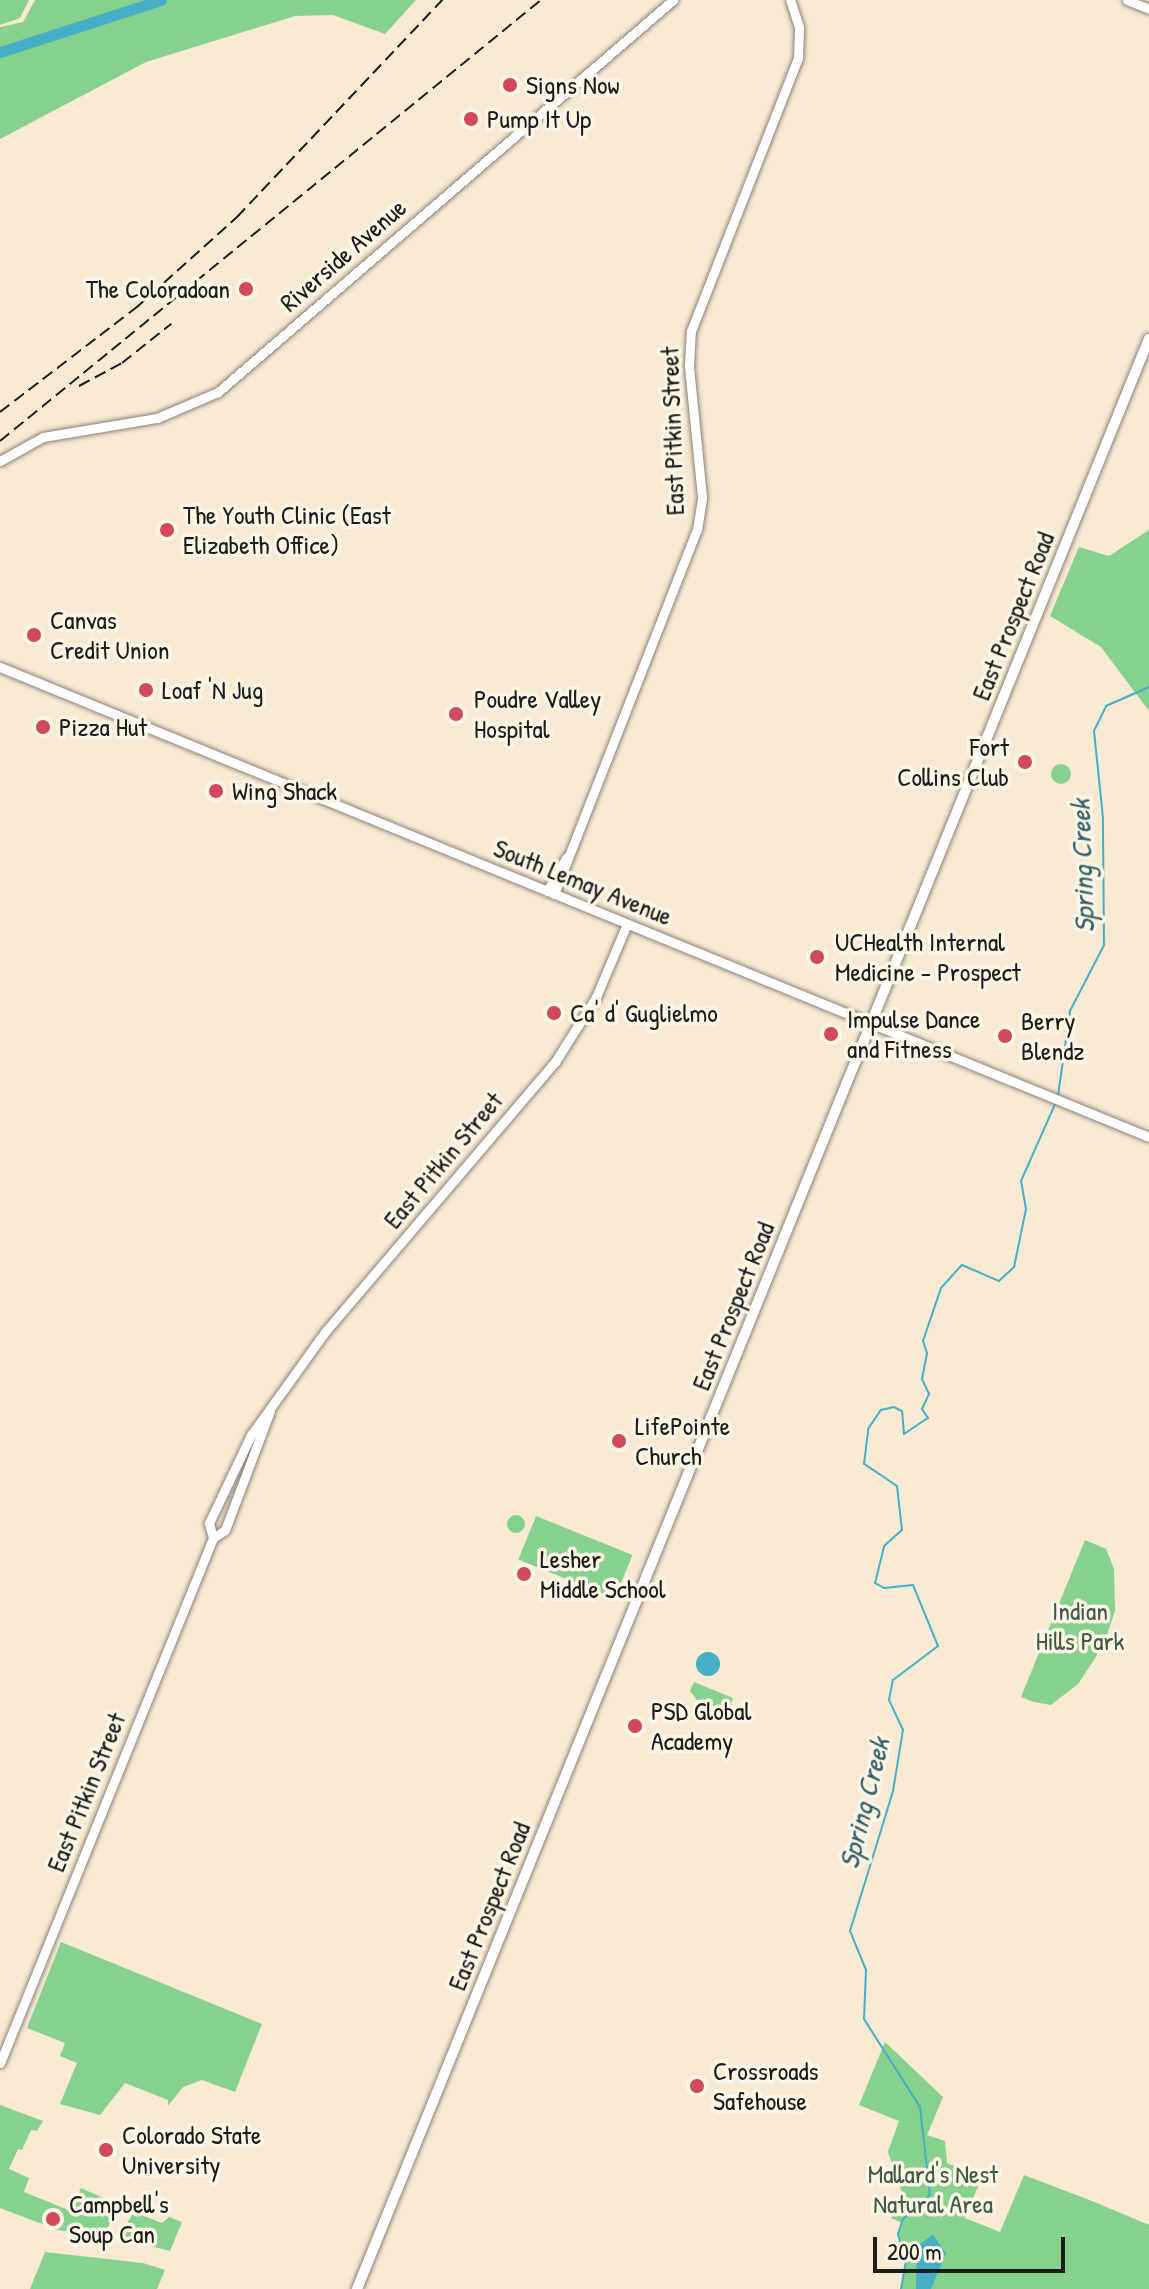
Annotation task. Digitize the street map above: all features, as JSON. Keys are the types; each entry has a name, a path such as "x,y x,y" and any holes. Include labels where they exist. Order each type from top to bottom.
{"main road":[{"name":"East Prospect Road","path":"357,2289 1149,339"}],"street":[{"name":"Riverside Avenue","path":"0,461 43,437 157,418 218,392 673,0"},
{"name":"East Pitkin Street","path":"550,892 567,857 697,530 702,497 689,366 691,331 798,58 799,27 790,0"},
{"path":"1127,0 1149,9"},
{"name":"South Lemay Avenue","path":"0,667 1149,1137"},
{"name":"East Pitkin Street","path":"213,1538 209,1523 232,1471 270,1411 325,1332 555,1062 596,997 627,924"},
{"name":"East Pitkin Street","path":"0,2063 213,1538 225,1530 270,1411"}],"green space":[{"path":"0,0 29,0 20,18 0,25"},
{"path":"35,0 416,0 385,34 333,15 295,16 146,62 0,139 0,27 23,22"},
{"path":"1149,530 1149,711 1101,647 1050,616 1079,547 1109,556"},
{"path":"1061,764 1068,767 1071,774 1068,781 1061,784 1054,781 1051,774 1054,767"},
{"path":"512,1515 520,1515 525,1524 523,1531 512,1533 507,1528 507,1520"},
{"path":"536,1516 632,1555 615,1599 518,1560"},
{"name":"Indian Hills Park","path":"1085,1540 1106,1549 1114,1569 1115,1611 1103,1646 1078,1684 1051,1705 1034,1702 1021,1697"},
{"path":"694,1682 733,1698 728,1712 697,1700 690,1691"},
{"path":"61,1942 262,2024 235,2092 202,2080 183,2087 168,2106 168,2100 125,2083 100,2115 60,2104 77,2063 60,2056 65,2043 27,2028"},
{"name":"Mallard's Nest Natural Area","path":"885,2042 943,2097 927,2135 945,2141 947,2163 981,2179 965,2218 1000,2232 1024,2175 1092,2201 1149,2225 1149,2289 901,2289 906,2261 898,2233 902,2223 891,2218 902,2193 888,2152 899,2121 859,2105"},
{"path":"0,2105 43,2121 37,2131 31,2130 9,2169 29,2178 24,2192 71,2211 81,2188 112,2202 113,2217 103,2237 58,2230 0,2208"},
{"path":"134,2212 162,2223 169,2217 182,2222 170,2251 118,2238"},
{"path":"45,2252 143,2263 165,2270 157,2289 30,2289"}],"water":[{"path":"708,1652 717,1655 720,1664 717,1673 708,1676 699,1673 696,1664 699,1655"},
{"path":"933,2235 946,2253 931,2289 916,2289 917,2246"}],"waterway":[{"path":"0,52 161,0"},
{"name":"Spring Creek","path":"1058,1096 1070,1011 1104,945 1103,818 1094,731 1106,706 1149,687"},
{"name":"Spring Creek","path":"901,2289 906,2261 898,2234 903,2219 930,2195 920,2107 864,2019 866,1970 850,1931 893,1791 903,1730 889,1700 893,1680 938,1646 913,1585 884,1588 875,1583 884,1546 902,1530 897,1486 864,1464 868,1429 881,1410 894,1407 902,1411 904,1434 928,1418 922,1409 929,1394 922,1379 927,1353 923,1341 941,1288 962,1265 999,1281 1014,1267 1026,1209 1021,1181 1056,1102"}],"railway":[{"path":"0,412 137,307 237,217 442,0"},
{"path":"0,441 541,0"},
{"path":"79,386 122,363 171,324"}],"place":[{"name":"Signs Now","path":"510,85"},
{"name":"Pump It Up","path":"471,119"},
{"name":"The Coloradoan","path":"246,289"},
{"name":"The Youth Clinic (East Elizabeth Office)","path":"167,530"},
{"name":"Canvas Credit Union","path":"34,635"},
{"name":"Loaf 'N Jug","path":"146,690"},
{"name":"Poudre Valley Hospital","path":"456,714"},
{"name":"Pizza Hut","path":"43,727"},
{"name":"Fort Collins Club","path":"1025,762"},
{"name":"Wing Shack","path":"216,791"},
{"name":"UCHealth Internal Medicine - Prospect","path":"817,957"},
{"name":"Ca' d' Guglielmo","path":"554,1013"},
{"name":"Impulse Dance and Fitness","path":"831,1034"},
{"name":"Berry Blendz","path":"1005,1036"},
{"name":"LifePointe Church","path":"619,1441"},
{"name":"Lesher Middle School","path":"524,1574"},
{"name":"PSD Global Academy","path":"635,1726"},
{"name":"Crossroads Safehouse","path":"697,2086"},
{"name":"Colorado State University","path":"106,2150"},
{"name":"Campbell's Soup Can","path":"53,2219"}]}
